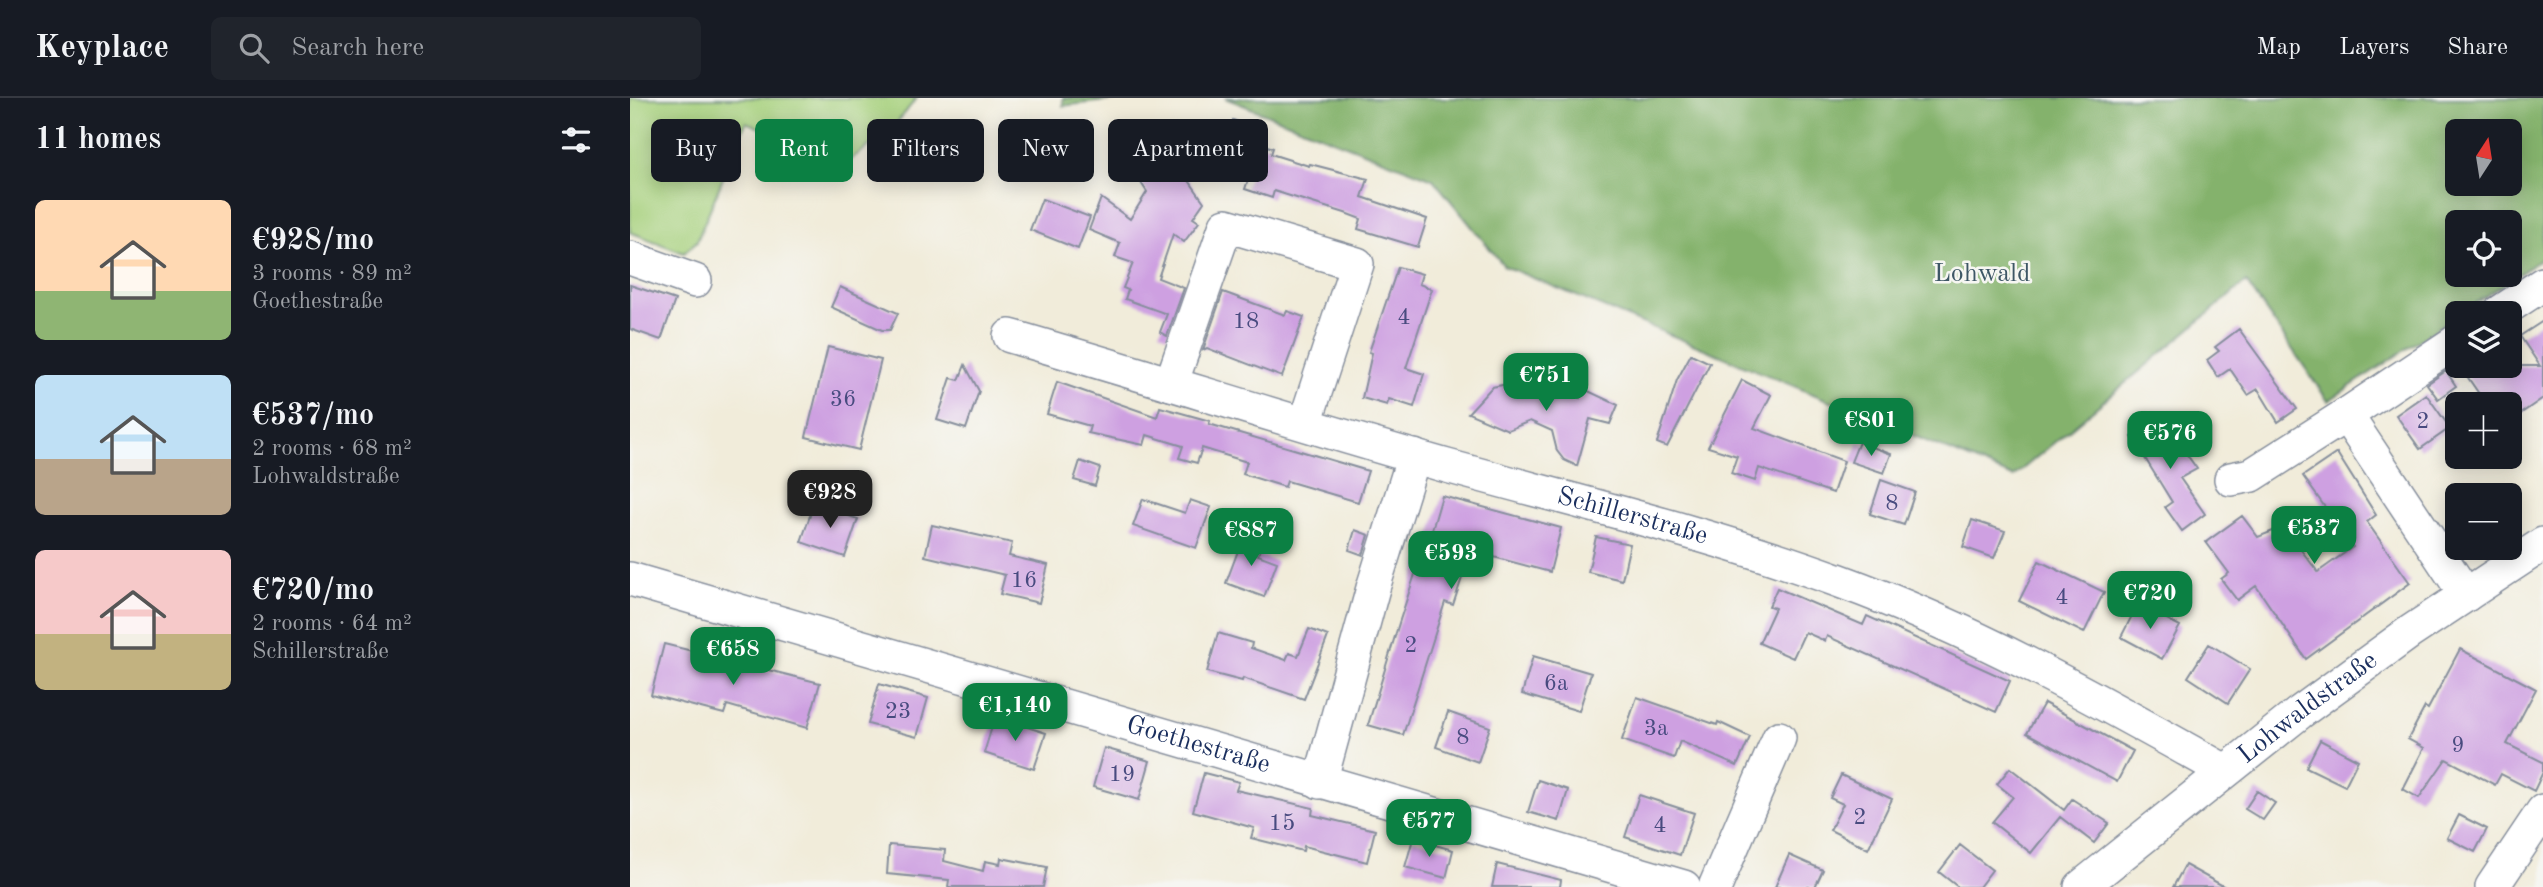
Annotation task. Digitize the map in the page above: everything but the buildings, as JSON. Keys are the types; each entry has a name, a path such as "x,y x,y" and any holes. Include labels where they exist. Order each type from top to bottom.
{"street":[{"path":"1171,384 1226,225 1357,264 1305,423"},
{"path":"630,258 695,281"},
{"path":"2517,301 2543,284"},
{"name":"Schillerstraße","path":"1010,336 1415,456 1686,531 1840,580 1989,645 2096,699 2225,771"},
{"path":"2231,479 2252,475 2445,349"},
{"path":"2346,415 2466,595"},
{"path":"1320,782 1373,588 1415,456"},
{"name":"Lohwaldstraße","path":"2081,887 2225,771 2357,670 2543,544"},
{"name":"Goethestraße","path":"630,579 1684,887"},
{"path":"1715,887 1779,738"},
{"path":"2492,887 2543,811"}],"green space":[{"path":"630,98 917,98 900,119 867,119 867,148 853,158 853,119 755,119 755,126 746,122 741,134 741,119 651,119 651,182 721,182 697,241 684,253 630,232"},
{"path":"1063,98 1133,98 1063,106"},
{"name":"Lohwald","path":"1225,98 2543,98 2543,258 2522,272 2522,210 2445,210 2445,287 2499,287 2478,301 2445,301 2445,323 2328,401 2246,282 2013,477 1504,266 1433,179"}]}
